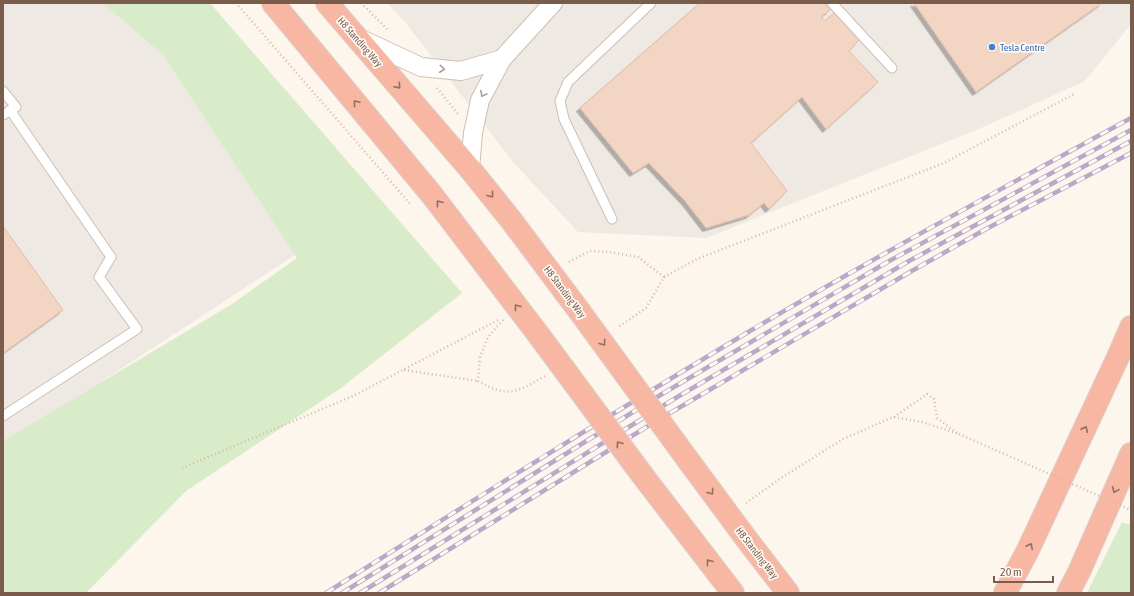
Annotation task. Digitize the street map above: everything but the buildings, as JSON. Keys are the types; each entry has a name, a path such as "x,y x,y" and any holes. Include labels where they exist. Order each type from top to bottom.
{"highway":[{"path":"273,3 432,195 541,338 643,476 733,593"},
{"name":"H8 Standing Way","path":"326,3 470,169 511,220 744,537 788,593"},
{"path":"1005,593 1028,550 1131,327"},
{"path":"1068,593 1079,572 1131,454"}],"street":[{"path":"470,169 473,133 480,100 502,59 553,3"},
{"path":"354,35 421,67 460,71 502,59"}],"lane":[{"path":"612,219 564,119 560,100 568,82 650,3"},
{"path":"832,3 892,68"},
{"path":"3,91 16,106 7,113 111,257 99,277 136,329 3,416"}],"path":[{"path":"236,3 413,208"},
{"path":"626,322 646,308 664,277 697,259 944,163 1076,93"},
{"path":"566,264 590,251 609,252 638,256 664,277"},
{"path":"182,468 353,396 506,316 488,337 480,357 478,381"},
{"path":"403,370 478,381 493,389 510,392 543,377"},
{"path":"744,505 781,478 843,439 893,417 928,394 934,399 937,418 959,434"},
{"path":"893,417 922,422 959,434 1131,510"}],"shaded area":[{"path":"3,3 108,3 165,55 298,253 3,446"},
{"path":"387,3 1131,3 1131,24 1085,81 981,128 706,238 578,232 513,162 405,22"}],"green space":[{"path":"103,3 210,3 462,293 341,388 186,491 86,593 3,593 3,441 232,304 297,258 163,55"},
{"path":"1122,522 1131,525 1131,593 1087,593"}],"railway":[{"path":"326,593 484,493 797,303 1131,118"},
{"path":"342,593 662,394 891,260 1131,130"},
{"path":"360,593 679,396 909,261 1131,141"},
{"path":"379,593 648,426 910,272 986,229 1131,153"}],"place":[{"name":"Tesla Centre","path":"992,47"}]}
